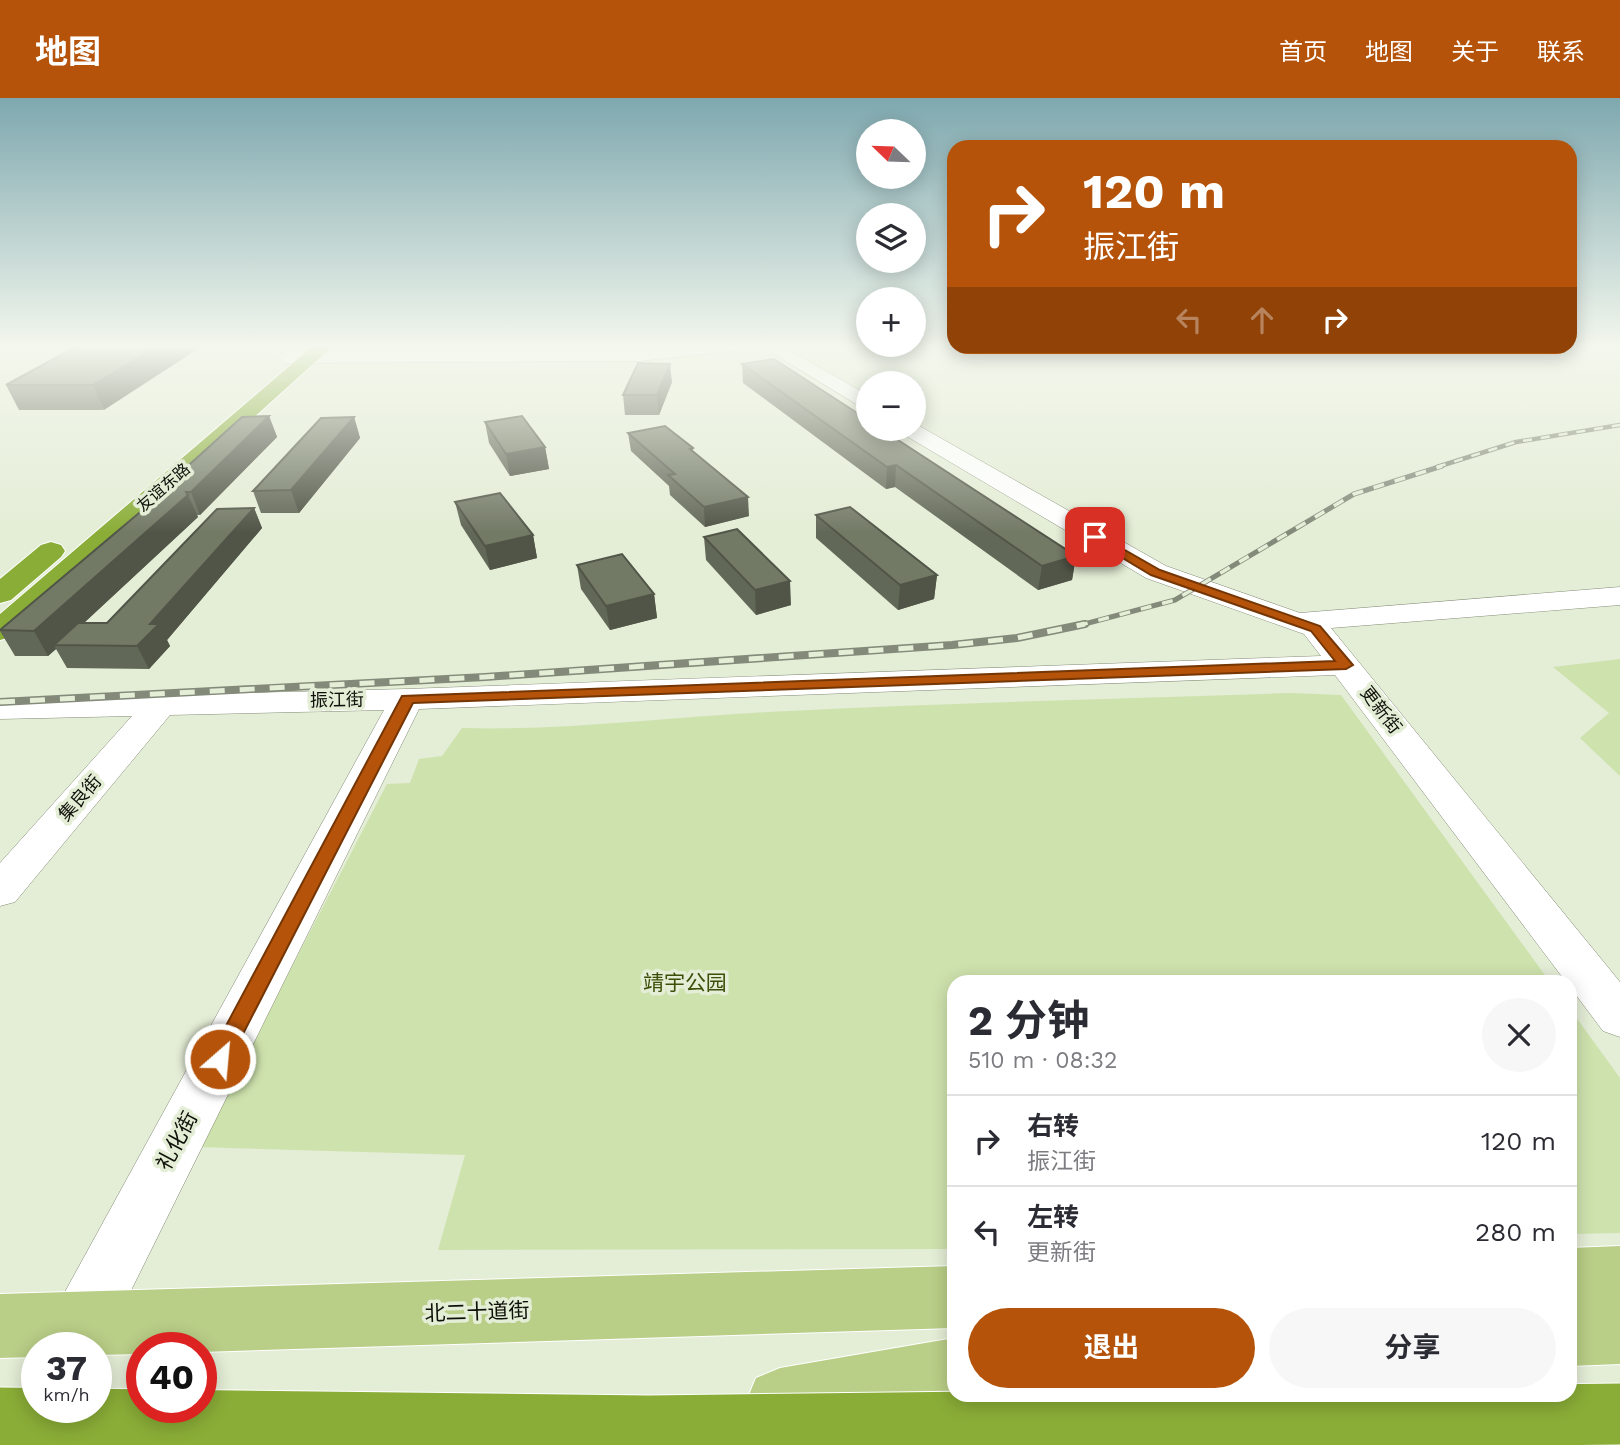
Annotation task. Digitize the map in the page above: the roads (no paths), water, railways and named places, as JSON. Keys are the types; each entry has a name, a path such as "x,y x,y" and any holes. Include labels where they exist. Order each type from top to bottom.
{"highway":[{"name":"友谊东路","path":"107,505 232,408"},
{"name":"友谊东路","path":"0,630 244,408"},
{"path":"0,594 64,541"},
{"path":"0,1418 649,1426 1620,1414"}],"main road":[{"path":"1577,1279 1620,1278"},
{"name":"北二十道街","path":"0,1326 947,1303"},
{"path":"1577,1334 1620,1332"},
{"path":"649,1426 947,1372"},
{"path":"963,1402 968,1445"}],"street":[{"path":"926,438 1156,572 1306,625 1620,603"},
{"path":"1306,625 1620,596"},
{"name":"更新街","path":"1306,625 1346,665 1620,1017"},
{"name":"振江街","path":"0,709 407,699 1346,665"},
{"name":"礼化街","path":"82,1323 407,699"},
{"name":"集良街","path":"0,891 160,705"}],"railway":[{"path":"1437,467 1516,442 1620,425"},
{"path":"1083,624 1175,600 1354,494 1442,466"},
{"path":"0,702 485,677 952,645 1017,638 1083,624"},
{"path":"1077,626 1083,624"}],"park label":[{"name":"靖宇公园","path":"685,983"}]}
